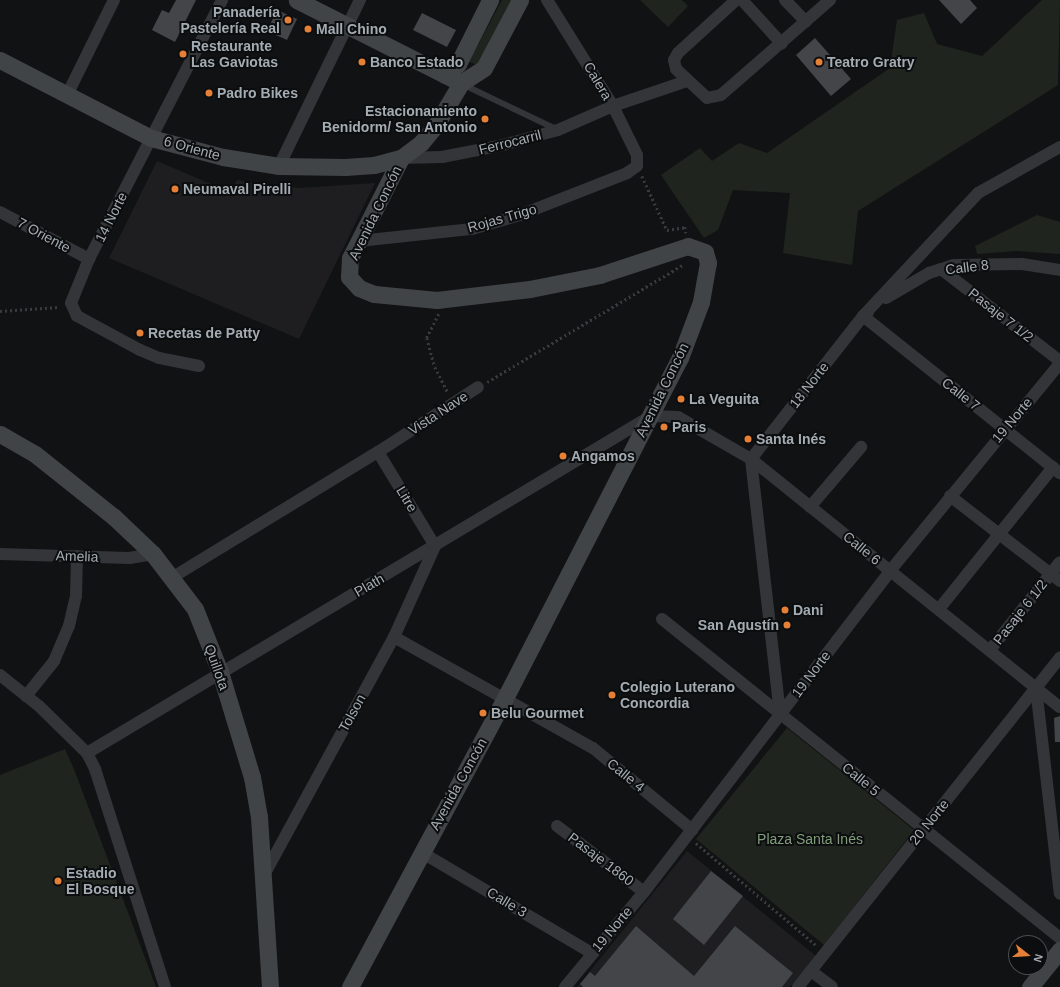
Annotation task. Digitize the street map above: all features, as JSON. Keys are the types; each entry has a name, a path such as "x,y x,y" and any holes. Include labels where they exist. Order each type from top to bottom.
{"main road":[{"path":"297,0 461,84"},
{"path":"445,75 458,64 490,0"},
{"path":"401,158 422,143 436,125 461,84 484,68 520,0"},
{"name":"6 Oriente","path":"0,60 67,96 151,138 223,157 279,166 345,167 374,165 401,158"},
{"name":"Avenida Concón","path":"401,158 350,258 350,277 359,288 374,294 397,298 447,299 523,290 600,275 688,246"},
{"path":"688,246 705,252"},
{"name":"Avenida Concón","path":"350,987 421,852 505,698 680,358 701,302 708,264 705,252"},
{"name":"Quillota","path":"0,434 20,443 74,484 153,554 173,577 195,609 220,672 252,777 259,817 270,987"},
{"path":"1030,987 1060,950"}],"street":[{"path":"67,96 114,0"},
{"name":"14 Norte","path":"71,307 71,299 89,259 222,0"},
{"path":"279,166 360,0"},
{"name":"Calera","path":"547,0 613,106 637,155 637,166"},
{"path":"736,0 675,57 676,69 702,95 717,98 782,44 830,0"},
{"path":"742,0 782,44"},
{"path":"785,0 806,22"},
{"name":"Ferrocarril","path":"401,158 442,157 558,130 613,106 687,81"},
{"name":"18 Norte","path":"751,459 863,316 978,193 1060,147"},
{"name":"Rojas Trigo","path":"359,241 472,228 520,215 627,173 637,166"},
{"name":"7 Oriente","path":"0,212 89,259"},
{"name":"Calle 8","path":"863,316 902,287 941,269 954,265 985,263 1022,264 1060,270"},
{"name":"Pasaje 7 1/2","path":"941,269 1060,362"},
{"path":"71,307 77,316 140,350 159,358 199,366"},
{"name":"Calle 7","path":"863,316 1056,470"},
{"name":"19 Norte","path":"565,987 644,892 890,571 1004,428 1060,362"},
{"name":"Vista Nave","path":"173,577 378,452 478,387"},
{"name":"Calle 6","path":"651,416 678,417 751,459 1060,707"},
{"name":"Plath","path":"87,753 220,672 435,546 651,416"},
{"path":"810,507 861,447"},
{"name":"Litre","path":"378,452 435,546"},
{"path":"751,459 780,714"},
{"path":"938,609 998,533 1056,470"},
{"name":"Pasaje 6 1/2","path":"950,496 1055,578"},
{"name":"Tolson","path":"263,877 394,637 435,546"},
{"name":"Amelia","path":"0,554 129,558 153,554"},
{"path":"26,696 54,660 69,626 76,596 76,556"},
{"name":"Pasaje 6 1/2","path":"990,650 1055,578 1060,562"},
{"name":"Calle 5","path":"662,619 1060,938"},
{"name":"Calle 4","path":"394,637 593,748 692,830"},
{"name":"20 Norte","path":"798,987 1060,658"},
{"path":"0,675 26,696 87,753 95,769 165,987"},
{"path":"1036,688 1060,894"},
{"name":"Pasaje 1860","path":"558,826 644,892"},
{"name":"Calle 3","path":"421,852 592,953"},
{"path":"811,971 832,987"}],"lane":[{"path":"461,84 558,130"}],"path":[{"path":"637,166 667,230 685,227 688,246"},
{"name":"Vista Nave","path":"478,387 705,252"},
{"path":"447,299 427,338 435,367 449,393 456,389 462,398"},
{"path":"0,311 71,307"},
{"path":"692,830 694,842 825,953"}],"shaded area":[{"path":"157,161 230,192 237,180 300,188 375,183 299,339 109,258"},
{"path":"687,851 816,956 790,987 577,987"}],"green space":[{"path":"502,0 512,0 478,65 469,62"},
{"path":"640,0 682,0 688,6 668,27"},
{"path":"1042,0 1060,0 1058,85 858,211 852,265 783,253 790,193 733,190 718,230 704,238 661,175 700,148 712,161 739,143 767,153 890,68 897,20 924,13 937,44 982,56"},
{"path":"1037,215 1060,222 1060,254 1017,251 977,254 975,246"},
{"name":"Plaza Santa Inés","path":"787,728 914,830 824,945 696,839"},
{"name":"Estadio El Bosque","path":"65,749 74,769 156,987 0,987 0,775"}],"building":[{"path":"176,0 196,0 175,42 152,30 162,10 169,13"},
{"path":"939,0 970,0 977,8 961,24"},
{"path":"277,10 297,19 287,40 267,31"},
{"path":"422,13 456,30 447,47 413,30"},
{"name":"Teatro Gratry","path":"815,38 851,79 831,96 796,55"},
{"path":"1060,716 1060,742 1055,742 1054,718"},
{"path":"711,871 743,896 704,945 673,919"},
{"path":"636,926 694,976 735,926 793,973 782,987 583,987 580,984 590,972 595,976"}],"place":[{"name":"Panadería Pastelería Real","path":"288,20"},
{"name":"Mall Chino","path":"308,29"},
{"name":"Restaurante Las Gaviotas","path":"183,54"},
{"name":"Banco Estado","path":"362,62"},
{"name":"Teatro Gratry","path":"819,62"},
{"name":"Padro Bikes","path":"209,93"},
{"name":"Estacionamiento Benidorm/ San Antonio","path":"485,119"},
{"name":"Neumaval Pirelli","path":"175,189"},
{"name":"Recetas de Patty","path":"140,333"},
{"name":"La Veguita","path":"681,399"},
{"name":"Paris","path":"664,427"},
{"name":"Santa Inés","path":"748,439"},
{"name":"Angamos","path":"563,456"},
{"name":"Dani","path":"785,610"},
{"name":"San Agustín","path":"787,625"},
{"name":"Colegio Luterano Concordia","path":"612,695"},
{"name":"Belu Gourmet","path":"483,713"},
{"name":"Estadio El Bosque","path":"58,881"}]}
